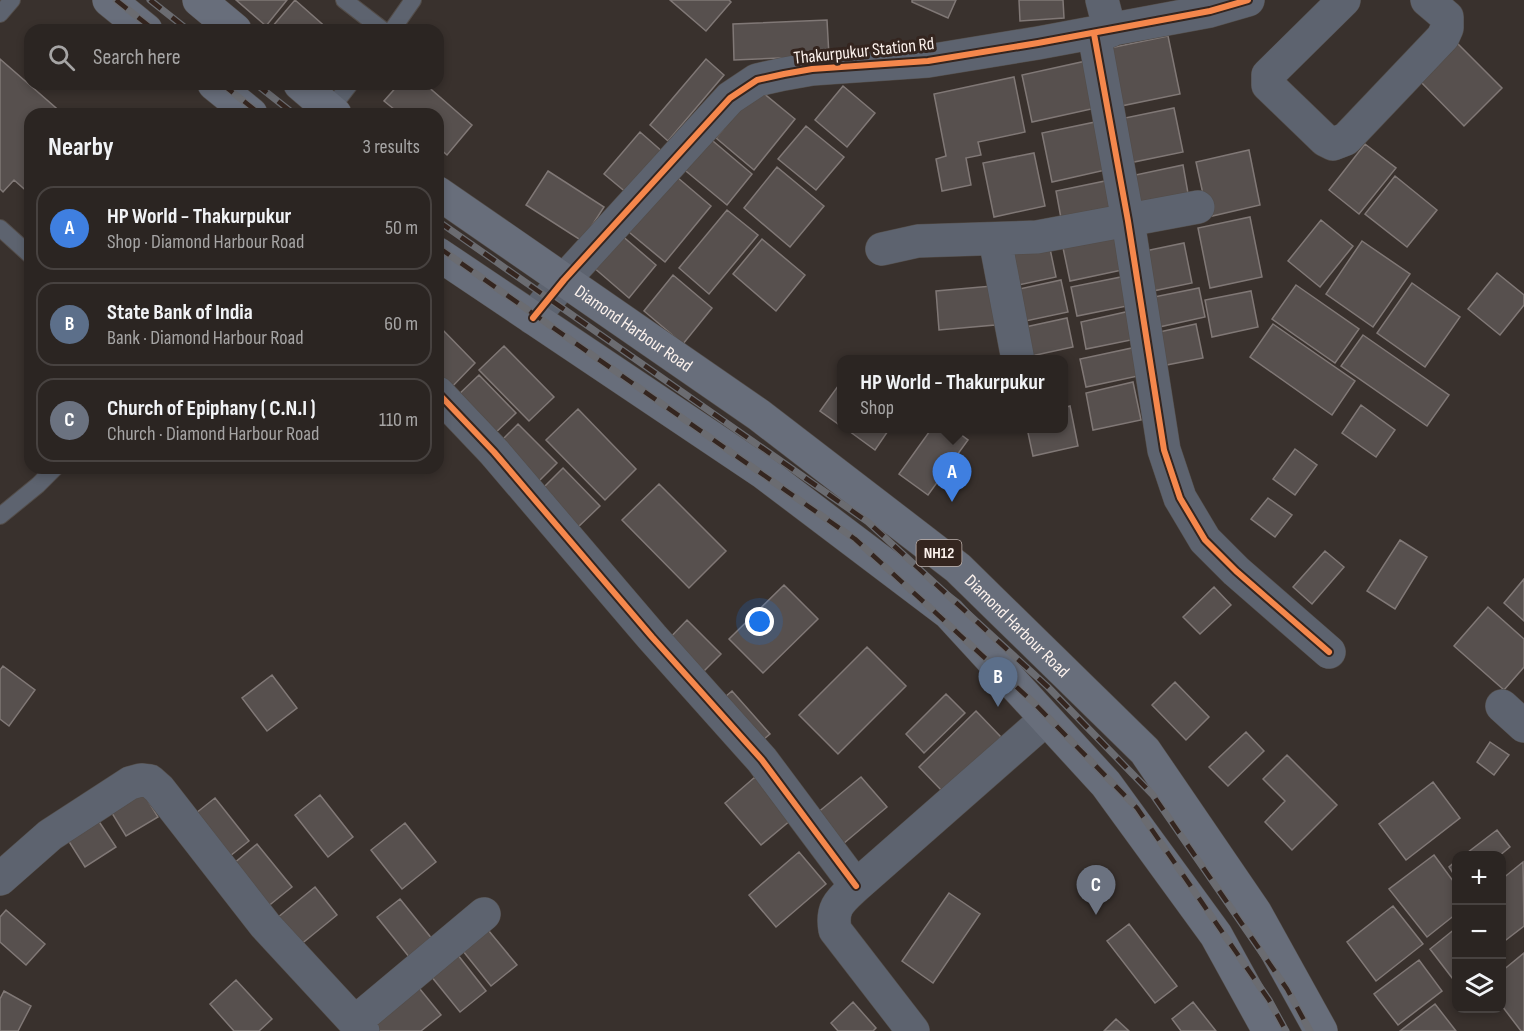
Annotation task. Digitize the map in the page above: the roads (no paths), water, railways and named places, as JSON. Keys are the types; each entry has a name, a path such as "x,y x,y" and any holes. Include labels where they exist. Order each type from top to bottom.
{"highway":[{"path":"109,0 139,24"},
{"path":"199,0 228,24"},
{"path":"221,90 244,108"},
{"path":"307,90 328,108"},
{"name":"Diamond Harbour Road","path":"444,197 759,415 958,568 1145,751 1255,912 1321,1031"},
{"name":"NH12","path":"444,258 764,473 949,613 1106,784 1216,935 1269,1031"}],"street":[{"path":"1102,0 1102,33 1128,221 1164,450 1180,498 1205,540 1236,571 1329,652"},
{"name":"Thakurpukur Station Rd","path":"533,318 564,280 730,98 757,80 812,69 928,61 1102,33 1194,7 1248,0"},
{"path":"1344,0 1268,75 1268,85 1325,140 1333,144 1346,139 1443,37 1447,28 1447,17 1427,0"},
{"path":"882,249 918,241 1037,237 1198,207"},
{"path":"995,239 1017,355"},
{"path":"444,399 494,452 652,637 762,760 856,886"},
{"path":"904,1028 835,930 833,916 838,903 1046,719"},
{"path":"0,879 50,835 129,783 141,780 150,782 159,789 176,810 265,925 359,1027 484,914"}],"lane":[{"path":"0,14 12,0"},
{"path":"345,0 375,24"},
{"path":"396,24 413,0"},
{"path":"335,108 346,90"},
{"path":"0,228 24,250"},
{"path":"0,516 49,474"}],"railway":[{"path":"116,0 146,24"},
{"path":"150,0 180,24"},
{"path":"230,90 252,108"},
{"path":"264,90 286,108"},
{"path":"444,225 868,522 1048,687 1153,795 1287,989 1310,1031"},
{"path":"444,251 855,539 1033,702 1137,808 1269,1000 1286,1031"}],"place":[{"name":"HP World - Thakurpukur","path":"952,502"},
{"name":"State Bank of India","path":"998,707"},
{"name":"Church of Epiphany ( C.N.I )","path":"1096,915"}]}
